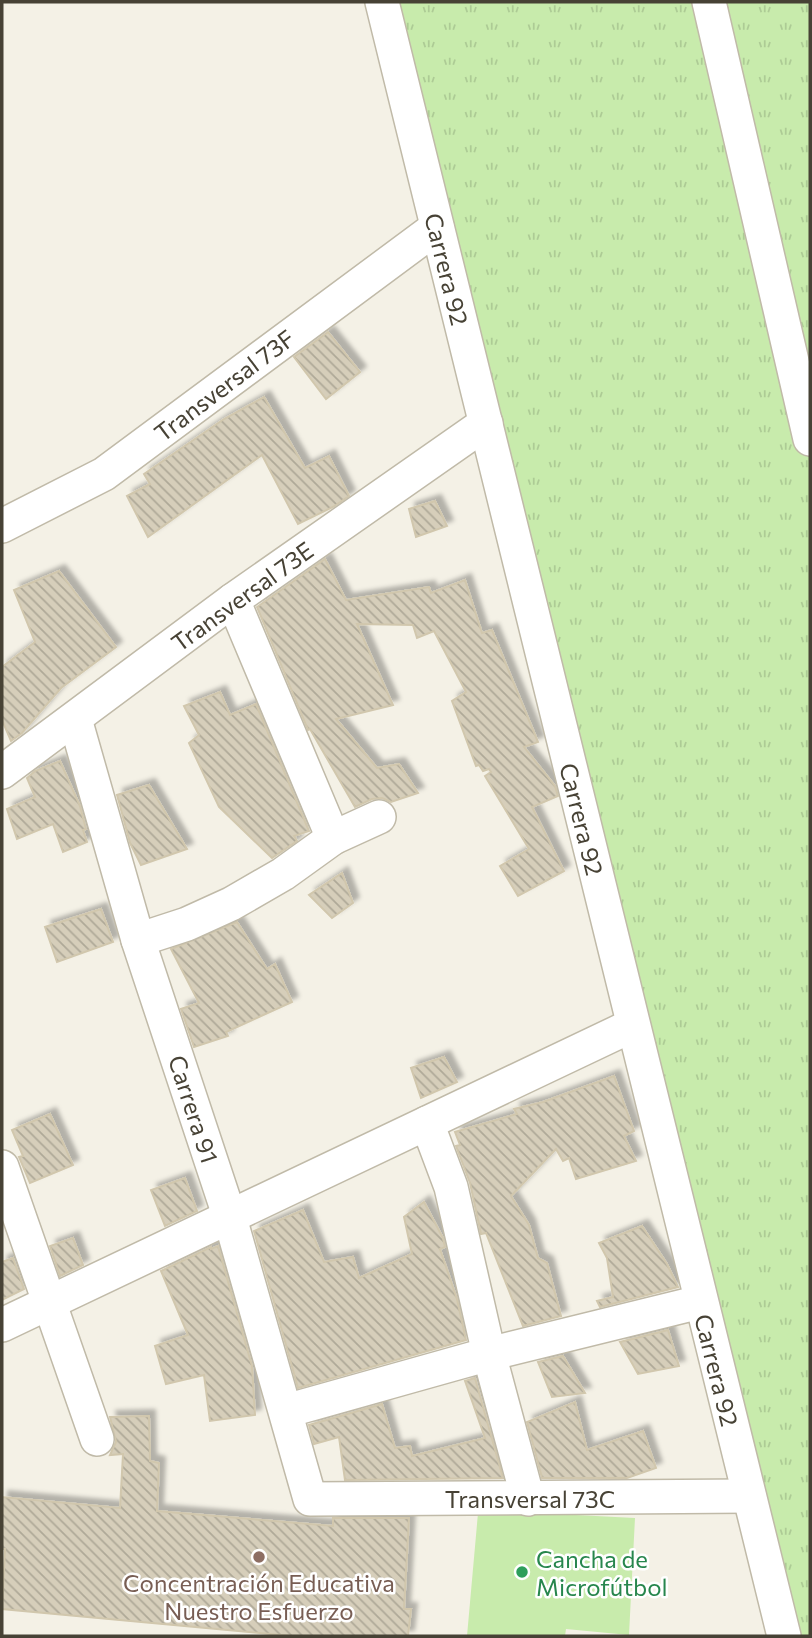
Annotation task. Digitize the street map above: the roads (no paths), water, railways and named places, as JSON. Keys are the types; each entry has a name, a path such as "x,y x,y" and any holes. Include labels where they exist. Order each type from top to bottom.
{"street":[{"name":"Carrera 92","path":"382,2 784,1636"},
{"path":"709,2 810,439"},
{"name":"Transversal 73F","path":"2,526 104,474 437,227"},
{"name":"Transversal 73E","path":"2,772 233,600 486,423"},
{"path":"233,600 333,838"},
{"name":"Carrera 91","path":"75,719 138,940 230,1218 310,1499"},
{"path":"138,940 187,924 231,904 283,874 333,838 379,817"},
{"path":"2,1325 633,1025"},
{"path":"428,1123 451,1186 489,1354 528,1499"},
{"path":"2,1167 97,1439"},
{"path":"286,1411 489,1354 700,1302"},
{"name":"Transversal 73C","path":"310,1499 749,1496"}],"place":[{"name":"Concentración Educativa Nuestro Esfuerzo","path":"259,1557"},
{"name":"Cancha de Microfútbol","path":"522,1572"}]}
